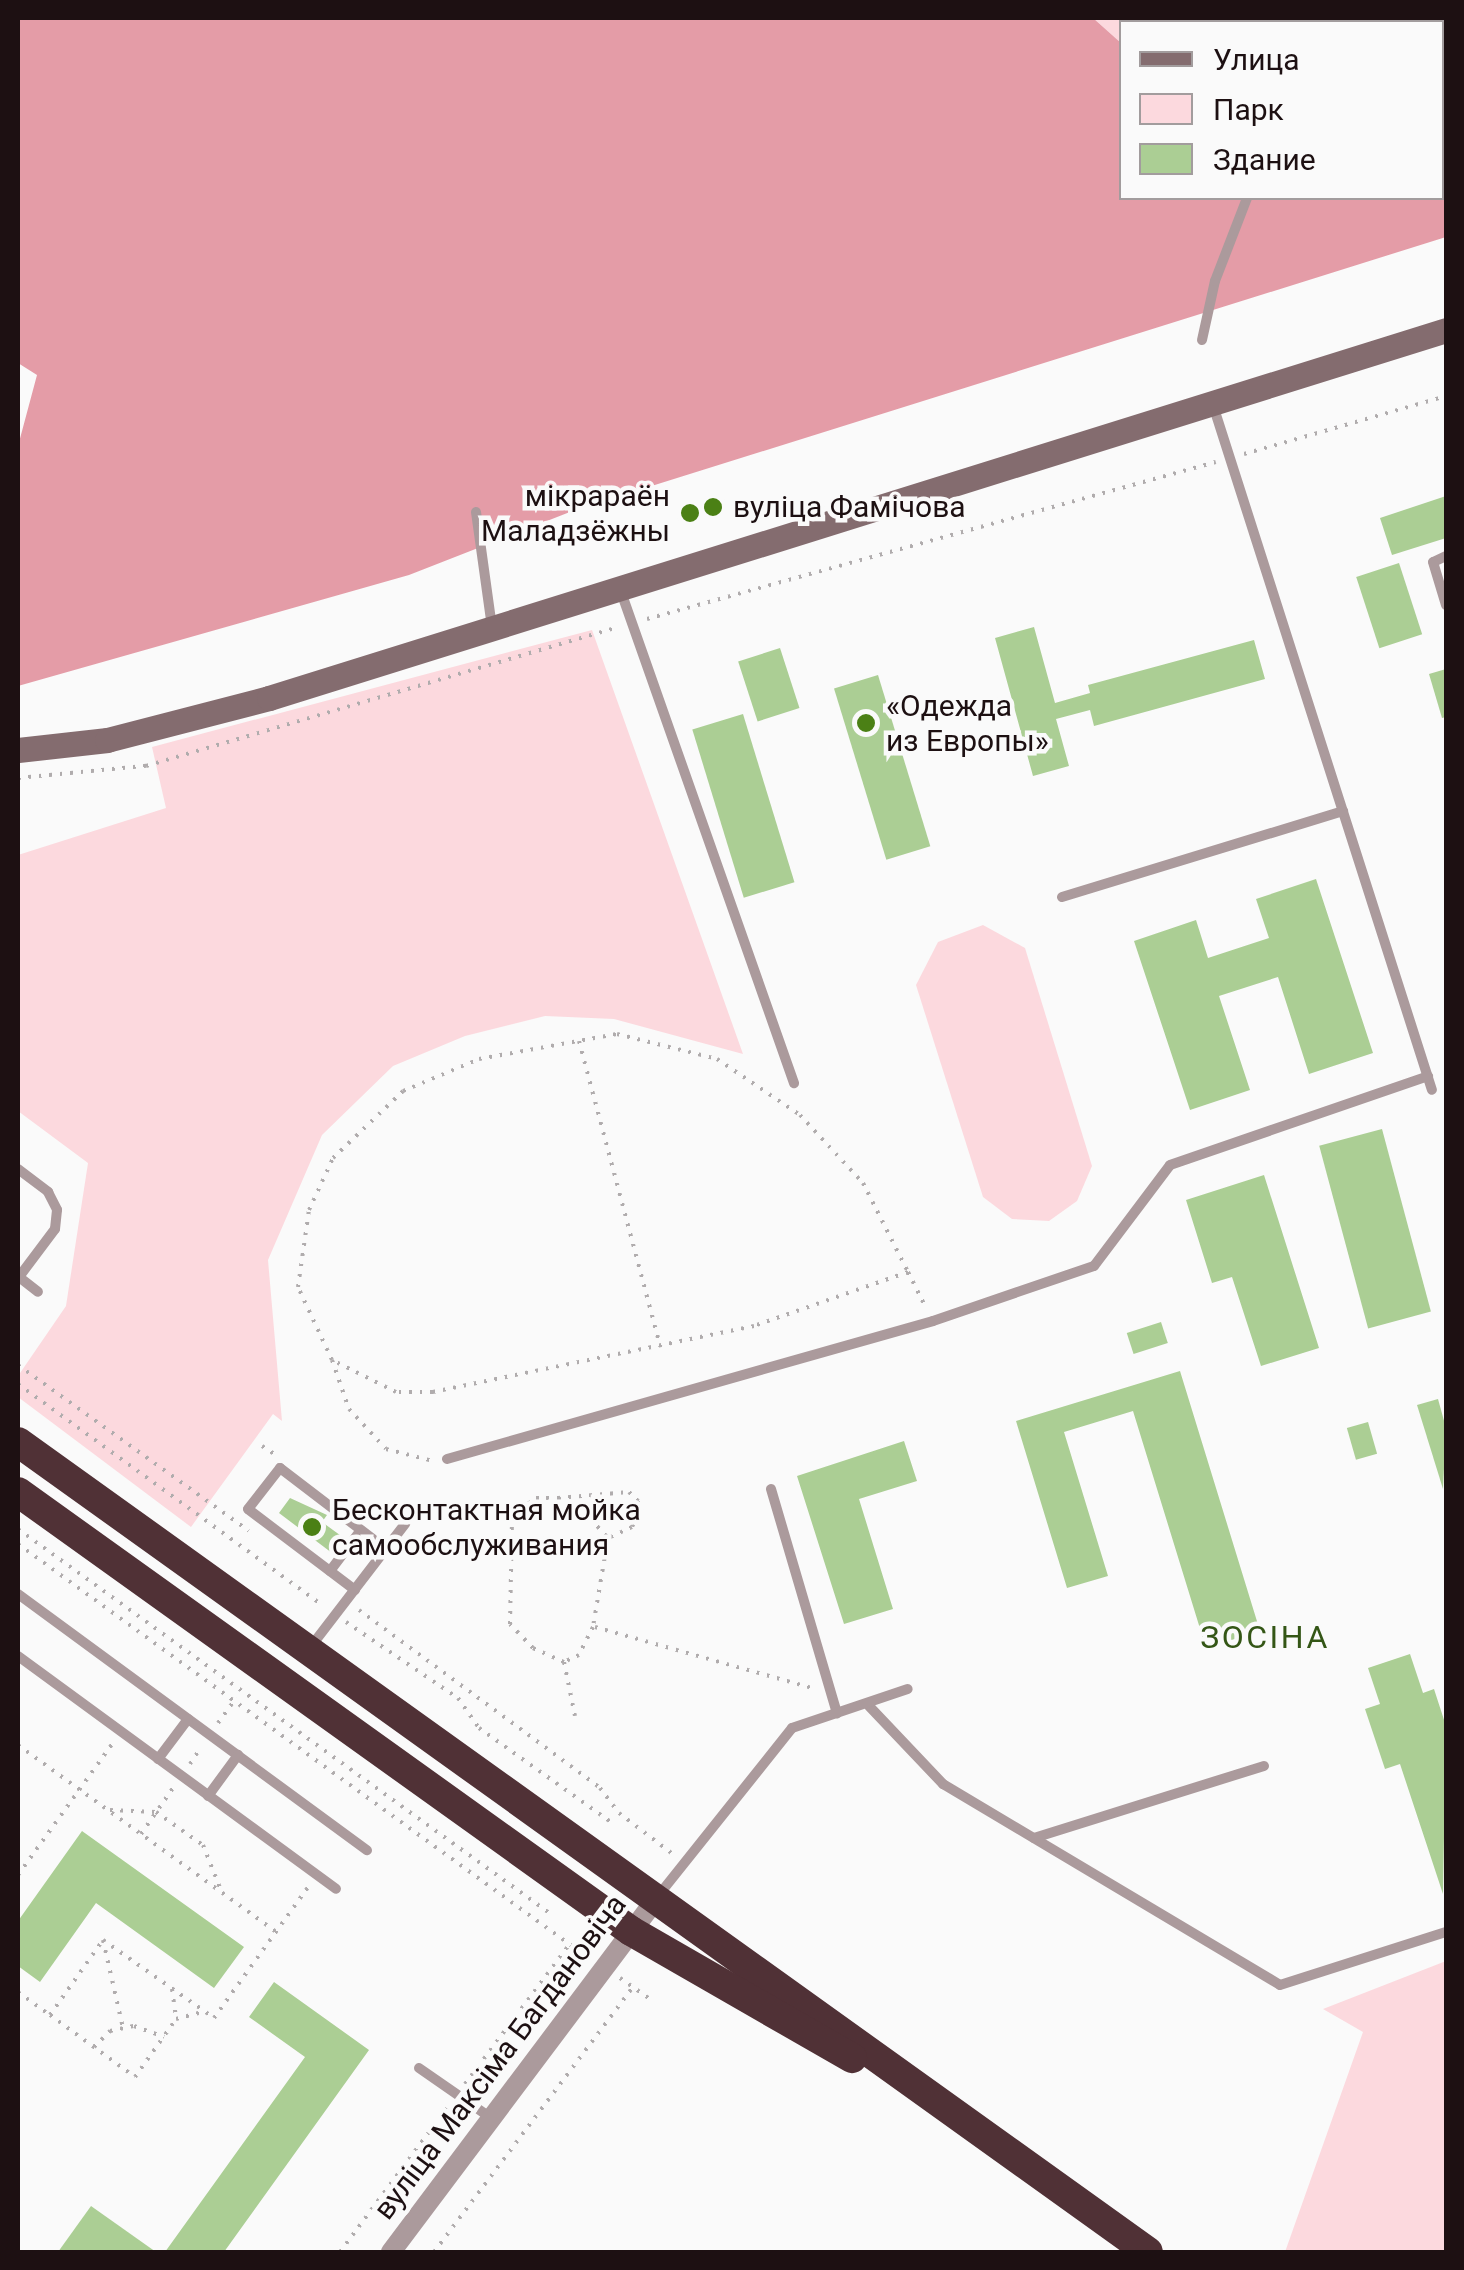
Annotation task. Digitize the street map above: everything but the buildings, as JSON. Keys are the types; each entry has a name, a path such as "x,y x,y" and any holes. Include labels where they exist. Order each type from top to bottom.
{"highway":[{"path":"18,1442 658,1897 1148,2252"},
{"path":"18,1492 631,1931 931,2097"}],"main road":[{"path":"18,750 107,740 492,628 1446,330"}],"street":[{"name":"вуліца Максіма Багдановіча","path":"391,2252 658,1897"}],"lane":[{"path":"1202,340 1215,281 1246,200"},
{"path":"1212,401 1432,1090"},
{"path":"476,512 492,628"},
{"path":"1446,556 1433,562 1446,605"},
{"path":"620,588 794,1083"},
{"path":"1062,897 1344,811"},
{"path":"448,1459 932,1321 1094,1266 1170,1166 1428,1076"},
{"path":"18,1169 48,1192 56,1210 55,1230 19,1277 38,1292"},
{"path":"354,1590 248,1508 280,1468 386,1549"},
{"path":"771,1490 837,1714"},
{"path":"309,1650 405,1524"},
{"path":"330,1571 361,1530"},
{"path":"18,1594 367,1850"},
{"path":"18,1656 336,1889"},
{"path":"658,1897 792,1728 869,1706 908,1689"},
{"path":"869,1706 944,1784 1280,1985 1446,1932"},
{"path":"158,1759 188,1719"},
{"path":"208,1796 238,1755"},
{"path":"1034,1838 1264,1766"},
{"path":"419,2068 491,2118"}],"path":[{"path":"18,778 146,766 633,622 1446,396"},
{"path":"448,1459 424,1462 386,1449 348,1409 332,1360 298,1286 309,1210 333,1158 403,1090 479,1060 617,1034 717,1059 800,1114 863,1184 932,1321"},
{"path":"579,1041 661,1346"},
{"path":"332,1360 396,1392 432,1392 754,1326 908,1272"},
{"path":"18,1384 458,1698 480,1728 612,1824"},
{"path":"558,1498 598,1521 608,1538 593,1627 579,1656 564,1662 534,1648 510,1624 512,1516 536,1498 629,1492 638,1501 638,1515 632,1527 608,1538"},
{"path":"18,1529 548,1912"},
{"path":"18,1544 649,1998"},
{"path":"593,1627 832,1694"},
{"path":"564,1662 576,1716"},
{"path":"18,1874 121,1732"},
{"path":"18,1745 276,1932"},
{"path":"107,1810 156,1812 203,1844 222,1893"},
{"path":"619,1813 685,1863"},
{"path":"103,1940 214,2018 316,1875"},
{"path":"50,2014 103,1940"},
{"path":"103,1940 123,2028"},
{"path":"434,2252 633,1987"},
{"path":"172,1988 176,2020"},
{"path":"18,1992 135,2077 176,2020 205,2012"},
{"path":"94,2047 123,2028 147,2027 164,2037"}],"green space":[{"path":"1093,18 1446,18 1446,112 1444,20 1119,20 1119,41"},
{"path":"592,630 743,1054 614,1019 545,1016 465,1036 393,1066 322,1135 268,1260 282,1421 273,1414 191,1527 18,1397 18,1376 66,1306 88,1163 18,1111 18,855 166,808 152,747"},
{"path":"983,925 1025,948 1092,1166 1077,1201 1049,1221 1012,1219 983,1197 916,985 938,942"},
{"path":"1446,1961 1446,2252 1285,2252 1363,2032 1323,2009"}],"shaded area":[{"path":"18,18 1093,18 1119,41 1119,200 1444,200 1446,112 1446,237 575,510 409,575 18,686 18,446 37,375 18,363"}],"place":[{"name":"вуліца Фамічова","path":"713,507"},
{"name":"мікрараён Маладзёжны","path":"690,513"},
{"name":"«Одежда из Европы»","path":"866,723"},
{"name":"Бесконтактная мойка самообслуживания","path":"312,1527"}],"district":[{"name":"ЗОСІНА","path":"1265,1637"}]}
